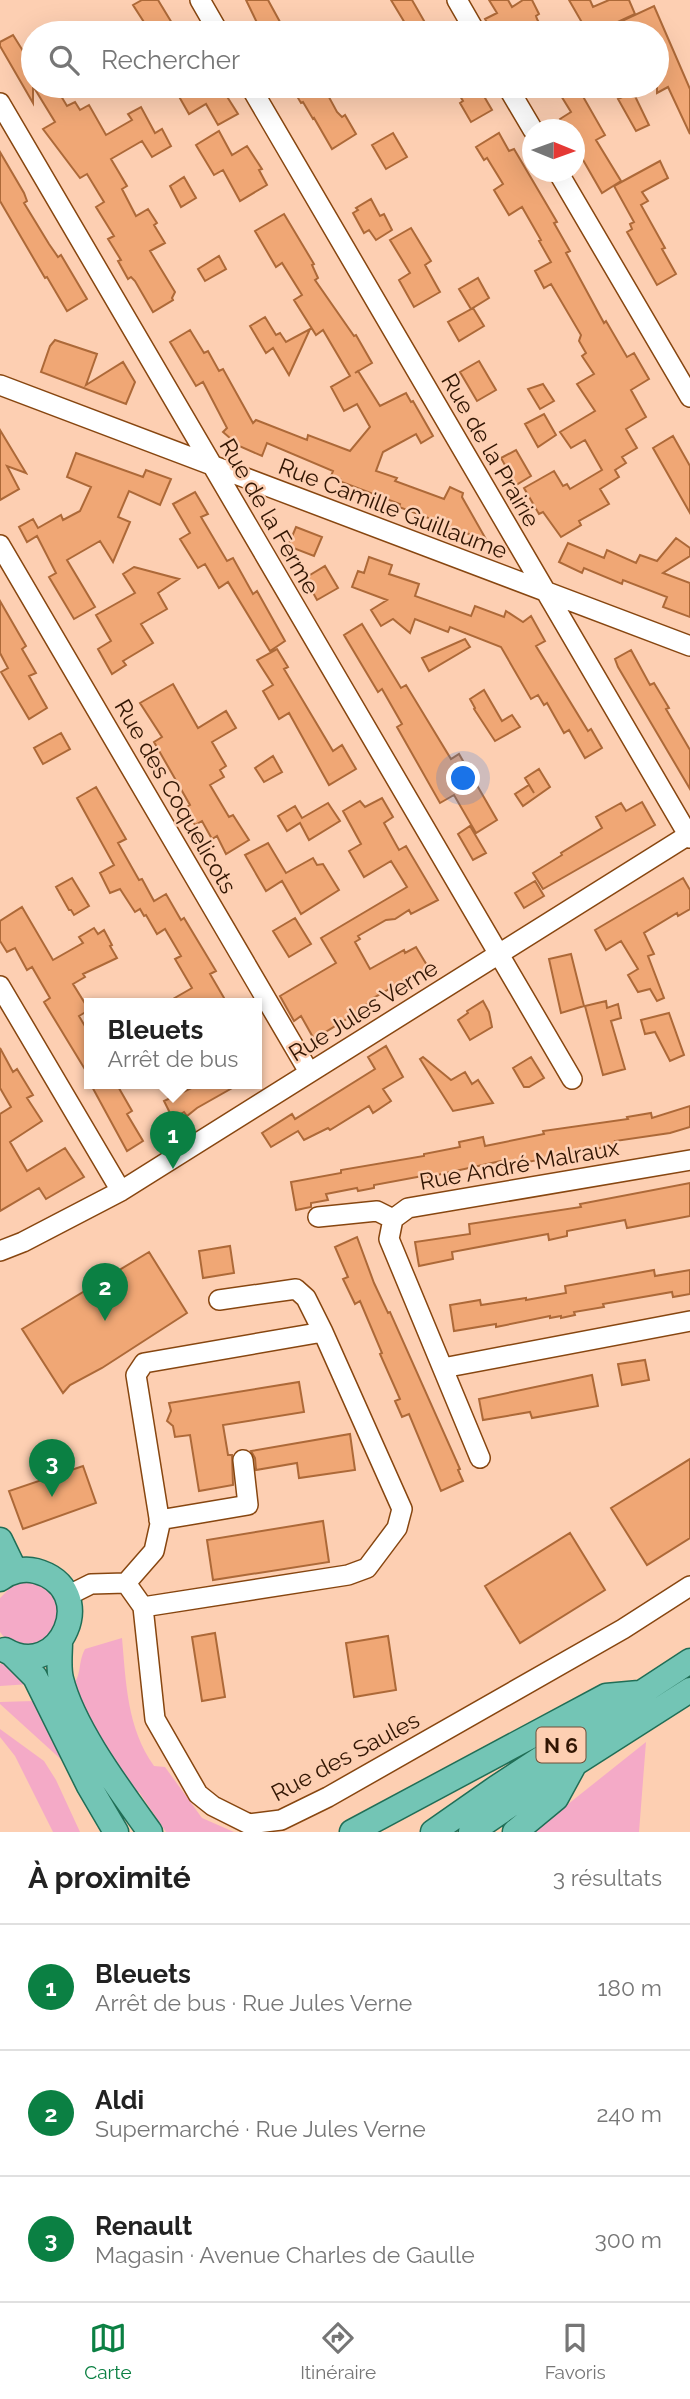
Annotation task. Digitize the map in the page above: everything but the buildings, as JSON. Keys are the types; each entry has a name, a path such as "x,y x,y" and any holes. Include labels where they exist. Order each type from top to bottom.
{"main road":[{"path":"0,1540 7,1575 30,1570 46,1574 58,1583 67,1596 70,1620 60,1641 50,1650 24,1657 6,1651"},
{"path":"60,1641 60,1677 72,1710 109,1773 150,1832"},
{"path":"6,1651 35,1677 89,1786 116,1832"},
{"name":"N 6","path":"433,1832 690,1661"},
{"name":"N 6","path":"471,1832 690,1690"},
{"path":"352,1832 606,1696 639,1693"},
{"path":"515,1832 556,1798 575,1763"}],"street":[{"path":"200,0 212,21"},
{"path":"457,0 469,21"},
{"name":"Rue de la Prairie","path":"257,98 689,836"},
{"path":"514,98 526,119"},
{"name":"Rue de la Ferme","path":"0,103 572,1079"},
{"path":"564,182 690,397"},
{"name":"Rue Camille Guillaume","path":"0,385 690,646"},
{"name":"Rue des Coquelicots","path":"0,545 309,1072"},
{"name":"Rue Jules Verne","path":"0,1251 23,1242 121,1191 689,836"},
{"path":"0,986 121,1191"},
{"name":"Rue André Malraux","path":"393,1219 408,1208 690,1160"},
{"path":"318,1217 377,1211 393,1219 389,1240 480,1458"},
{"name":"Rue Jules Verne","path":"0,1264 23,1242"},
{"path":"126,1583 143,1606 348,1575 367,1568 397,1528 402,1509 306,1298 296,1289 219,1300"},
{"path":"443,1368 690,1321"},
{"path":"67,1596 91,1584 126,1583 154,1551 159,1520 136,1374 144,1363 323,1332"},
{"path":"159,1520 248,1505 243,1460"},
{"name":"Rue des Saules","path":"143,1606 155,1719 198,1794 214,1806 249,1824 281,1820 328,1797 623,1629 690,1586"}],"shaded area":[{"path":"22,1582 44,1587 59,1604 56,1631 34,1647 7,1641 0,1632 0,1598 13,1585"},
{"path":"122,1638 129,1705 145,1751 154,1766 165,1767 202,1818 234,1832 166,1832 139,1792 131,1794 70,1688 77,1679 85,1649"},
{"path":"0,1664 8,1664 30,1684 0,1686"},
{"path":"34,1701 65,1763 0,1704"},
{"path":"0,1729 44,1761 56,1780 80,1832 53,1832 15,1756 0,1737"},
{"path":"646,1742 639,1832 533,1832"}],"place":[{"name":"Bleuets","path":"173,1169"},
{"name":"Aldi","path":"105,1321"},
{"name":"Renault","path":"52,1497"}]}
